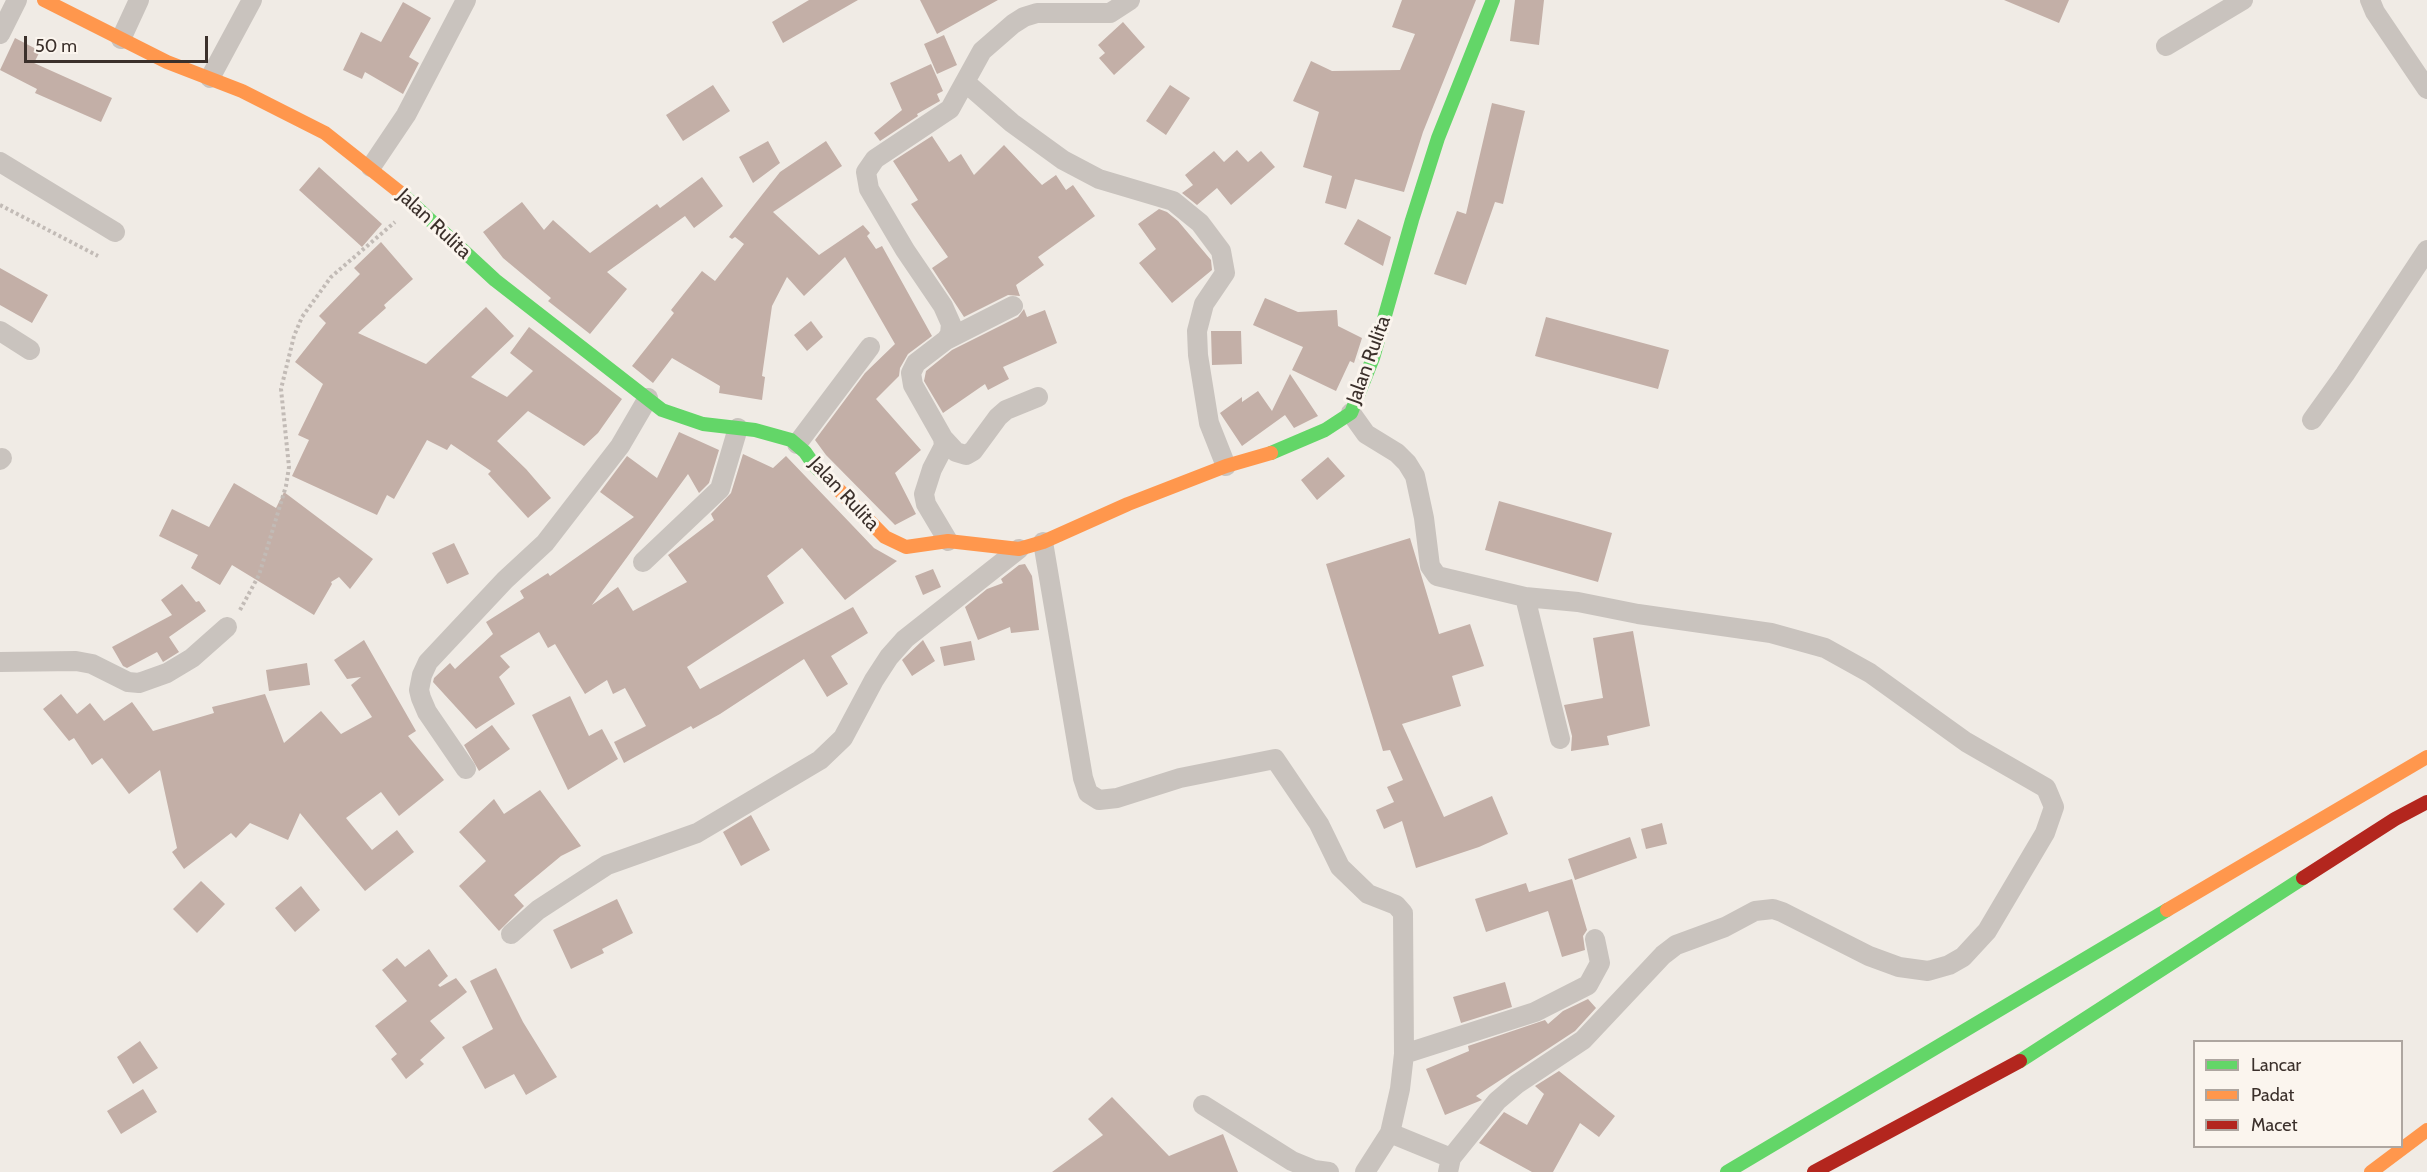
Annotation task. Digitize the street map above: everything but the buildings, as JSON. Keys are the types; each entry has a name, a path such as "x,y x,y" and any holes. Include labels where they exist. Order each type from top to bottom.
{"main road":[{"name":"Jalan Rulita","path":"44,0 89,25 167,62 242,91 325,133 370,167 414,205 495,280 662,410 690,421 769,433 797,444 814,465 885,537 906,547 948,541 1018,549 1043,542 1128,504 1226,466 1261,457 1299,443 1351,413 1373,358 1417,202 1438,138 1493,0"},
{"path":"1727,1172 1980,1020 2427,758"},
{"path":"1814,1172 2011,1067 2395,819 2427,802"},
{"path":"2371,1172 2427,1130"}],"street":[{"path":"0,34 16,0"},
{"path":"121,39 139,0"},
{"path":"210,78 252,0"},
{"path":"370,167 406,115 466,0"},
{"path":"946,340 951,328 950,317 869,189 866,172 875,159 950,109 982,51 997,36 1024,17 1037,13 1110,13 1130,0"},
{"path":"2209,0 2236,3"},
{"path":"2370,0 2375,12 2427,89"},
{"path":"2166,46 2236,3"},
{"path":"966,82 1012,123 1063,160 1099,178 1173,201 1200,223 1221,251 1225,273 1204,304 1197,331 1198,355 1209,423 1226,466"},
{"path":"0,162 115,232"},
{"path":"2312,420 2427,250"},
{"path":"1013,306 946,340 916,363 910,373 913,385 943,438 956,452 966,455 973,451 998,417 1006,410 1038,397"},
{"path":"0,331 30,351"},
{"path":"797,444 870,347"},
{"path":"466,769 433,721 421,698 418,690 424,669 443,643 463,622 545,543 620,446 648,398"},
{"path":"1351,413 1366,434 1397,453 1415,476 1424,518 1430,566 1437,576 1525,597 1578,602 1638,614 1751,630 1825,648 1878,678 1966,742 2046,788 2054,807 2045,833 1987,931 1963,957 1949,965 1928,972 1899,967 1869,956 1782,912 1773,909 1755,911 1725,927 1676,945 1663,955 1583,1040 1517,1084 1497,1101 1450,1165 1390,1133"},
{"path":"643,562 720,489 738,428"},
{"path":"943,438 944,446 932,469 924,494 926,504 948,541"},
{"path":"1043,542 1083,778 1088,793 1099,800 1118,798 1180,778 1275,759 1319,824 1340,867 1368,894 1396,906 1403,913 1404,1054 1400,1089 1390,1133 1365,1172"},
{"path":"511,934 538,910 607,866 697,833 820,760 843,738 874,680 905,639 1018,549"},
{"path":"1525,597 1560,739"},
{"path":"0,662 76,661 92,664 128,682 139,683 167,673 192,658 227,627"},
{"path":"1404,1054 1535,1012 1588,985 1600,963 1595,939"},
{"path":"1203,1105 1292,1161 1314,1170 1329,1172"}],"path":[{"path":"0,205 98,256"},
{"path":"227,627 239,613 259,575 286,486 289,466 281,389 285,366 302,316 331,278 414,205"}],"traffic: fast":[{"path":"1271,453 1325,430 1351,413 1373,358 1438,138 1493,0"},
{"path":"402,194 495,280 662,410 703,424 755,430 791,440 805,452 814,465 835,486"},
{"path":"2020,1061 2303,878"},
{"path":"1727,1172 2167,910"}],"traffic: slow":[{"path":"44,0 167,62 242,91 325,133 402,194"},
{"path":"835,486 885,537 906,547 948,541 1019,549 1043,542 1128,504 1226,466 1271,453"},
{"path":"2167,910 2427,757"},
{"path":"2371,1172 2427,1130"}],"traffic: jam":[{"path":"2303,878 2395,819 2427,802"},
{"path":"1814,1172 2020,1061"}]}
